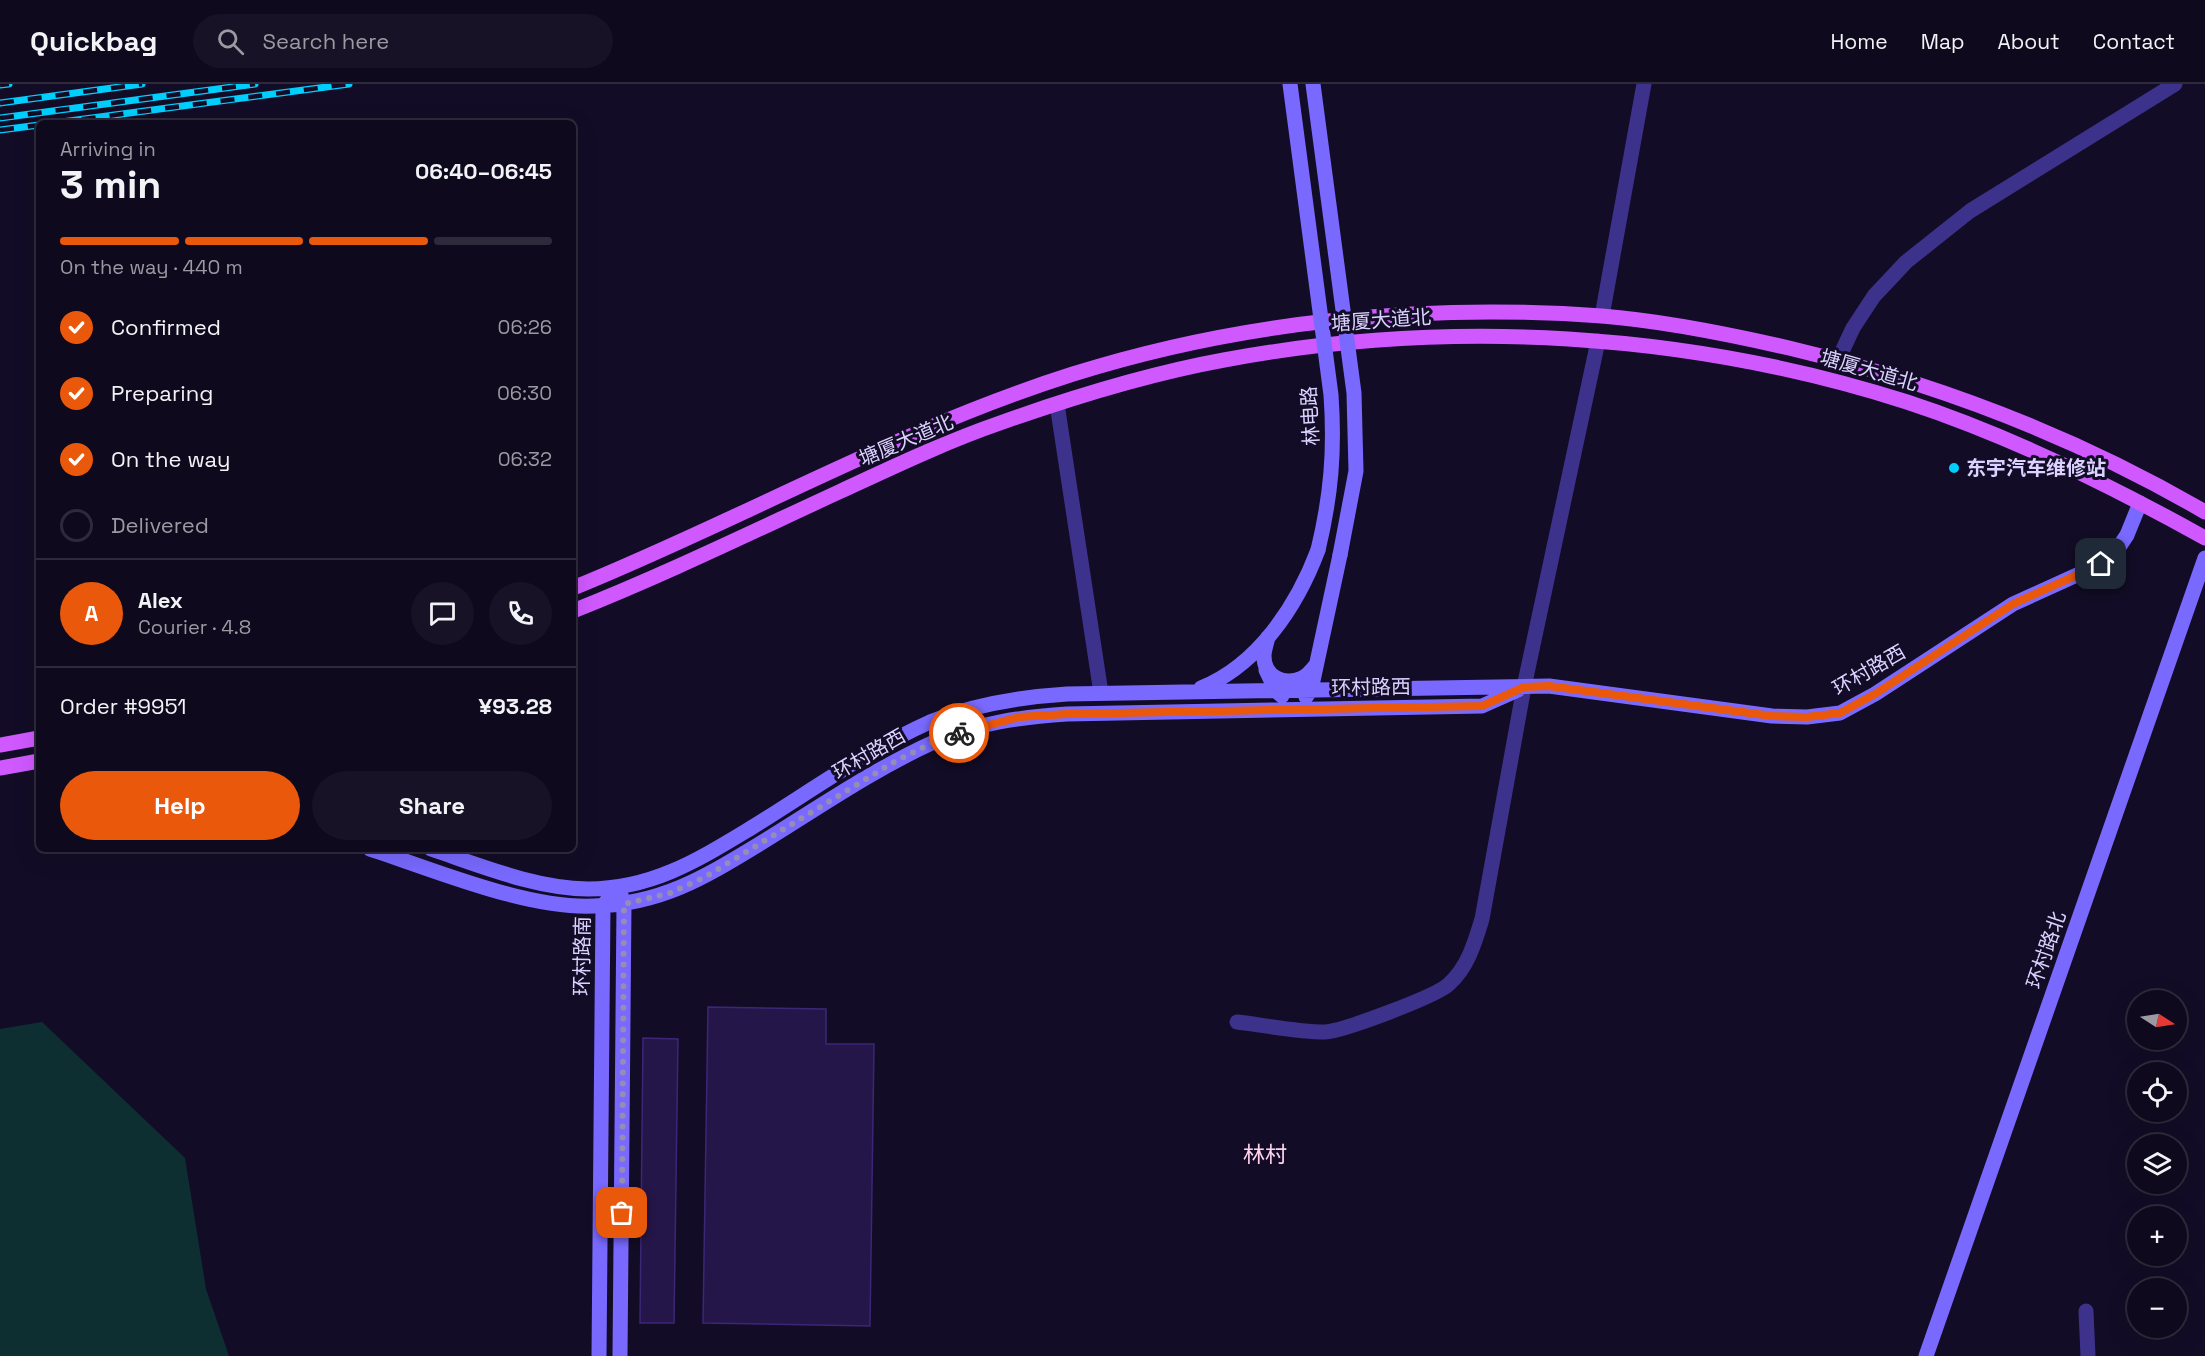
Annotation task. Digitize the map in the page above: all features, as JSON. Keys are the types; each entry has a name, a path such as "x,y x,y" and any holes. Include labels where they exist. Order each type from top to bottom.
{"main road":[{"name":"林电路","path":"1190,692 1218,681 1242,664 1291,608 1306,581 1318,550 1328,506 1334,435 1331,395 1290,84"},
{"path":"1268,637 1263,655 1266,670 1276,691 1296,710 1311,690 1356,471 1354,393 1313,84"},
{"name":"塘厦大道北","path":"576,587 681,542 917,432 1019,393 1148,353 1218,338 1369,318 1461,313 1602,316 1752,339 1838,360 1915,382 1986,407 2088,451 2205,512"},
{"name":"塘厦大道北","path":"576,610 678,566 915,457 995,425 1057,404 1153,376 1222,360 1372,340 1461,336 1598,340 1672,348 1747,361 1827,379 1908,402 2017,445 2078,471 2205,538"},
{"name":"环村路西","path":"440,852 518,878 555,887 618,887 665,876 699,860 887,745 930,723 971,707 1018,697 1101,693 1549,686 1772,716 1807,717 1840,713 1875,694 2013,604 2101,564 2115,553 2127,535 2140,503"},
{"name":"环村路北","path":"1926,1356 2205,558"},
{"path":"1266,670 1277,680 1291,682 1305,677 1316,665"},
{"name":"环村路西","path":"379,852 513,896 553,904 603,906 624,904 670,893 705,877 894,762 936,741 975,727 1019,717 1067,714 1482,706 1524,687"},
{"path":"0,745 36,739"},
{"path":"0,768 36,762"},
{"path":"618,887 624,904 620,1356"},
{"name":"环村路南","path":"599,1356 603,906 618,887"}],"street":[{"path":"1602,316 1644,84"},
{"path":"1838,360 1853,328 1874,296 1906,262 1970,211 2175,84"},
{"path":"1237,1022 1325,1032 1354,1026 1448,986 1465,965 1482,919 1524,687 1598,340"},
{"path":"1057,404 1101,693"},
{"path":"2086,1311 2088,1356"}],"green space":[{"path":"42,1022 185,1158 206,1289 229,1356 0,1356 0,1029"}],"building":[{"path":"708,1007 826,1009 826,1044 874,1044 870,1326 703,1323"},
{"path":"643,1038 678,1039 674,1323 640,1323"}],"railway":[{"path":"0,85 9,84"},
{"path":"0,103 142,84"},
{"path":"0,118 255,84"},
{"path":"77,120 349,84"},
{"path":"0,130 36,125"}],"way so far":[{"path":"622,1213 624,904 670,893 705,877 894,762 936,741 959,733"}],"place":[{"name":"东宇汽车维修站","path":"1954,468"}],"district":[{"name":"林村","path":"1265,1154"}],"route":[{"path":"959,733 1019,717 1067,714 1482,706 1524,687 1549,686 1772,716 1807,717 1840,713 1875,694 2013,604 2101,564"}]}
